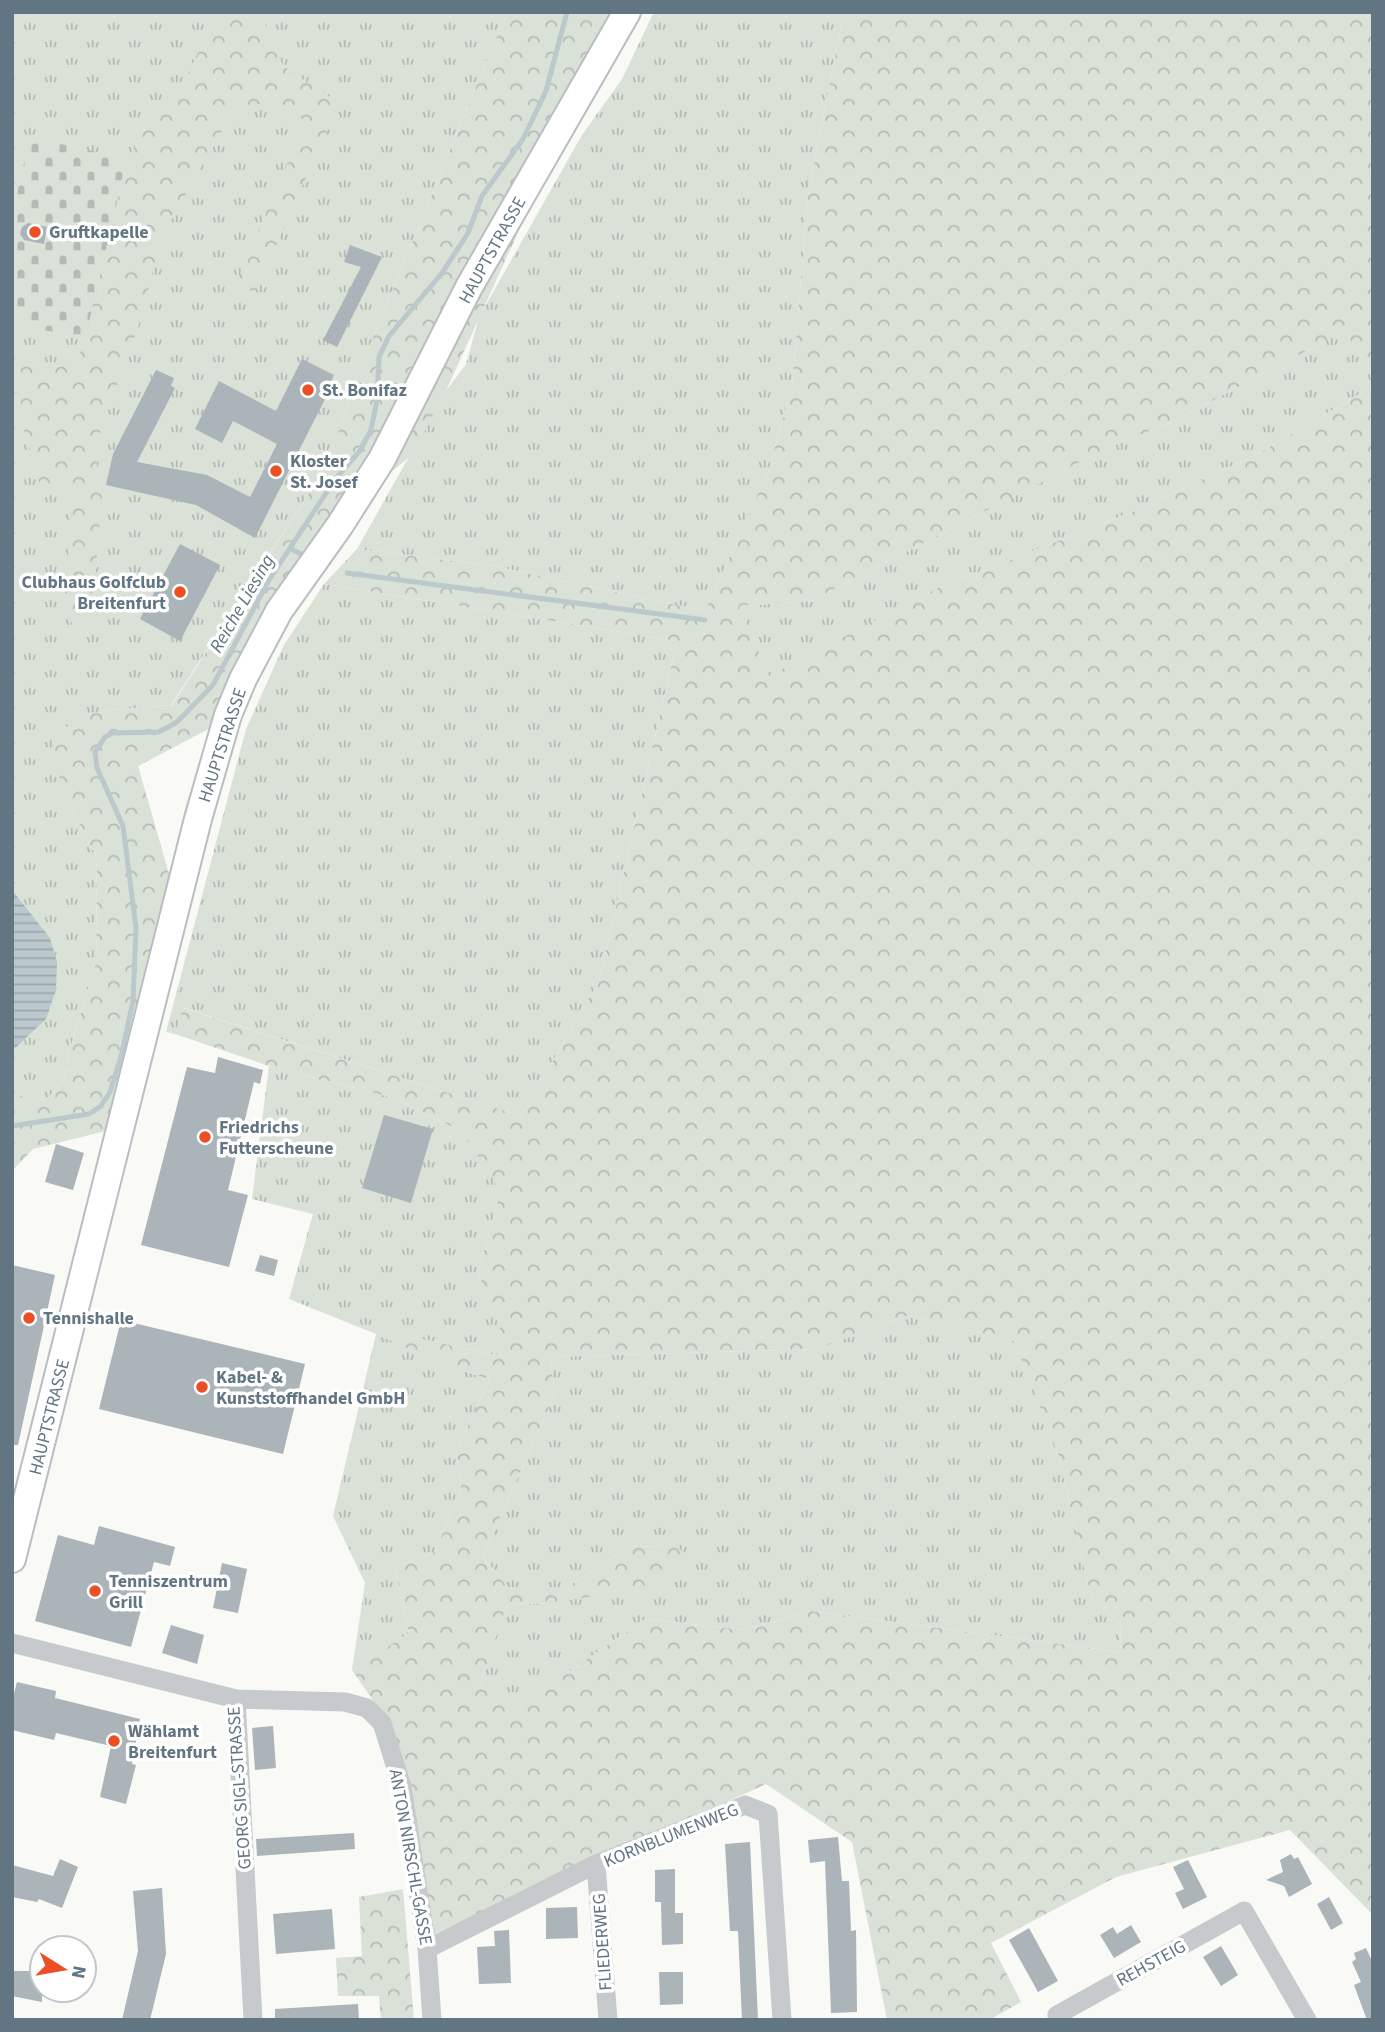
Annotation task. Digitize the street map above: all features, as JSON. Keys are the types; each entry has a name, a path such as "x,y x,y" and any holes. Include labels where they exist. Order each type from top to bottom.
{"main road":[{"name":"HAUPTSTRASSE","path":"12,1559 198,819 228,715 243,679 279,611 340,525 402,424 469,287 627,12"}],"street":[{"name":"GEORG SIGL-STRASSE","path":"12,1643 236,1699 253,2020"},
{"name":"ANTON NIRSCHL-GASSE","path":"236,1699 345,1702 367,1708 382,1723 402,1787 427,1948 432,2020"},
{"name":"KORNBLUMENWEG","path":"427,1948 596,1864 745,1805 768,1814 782,2020"},
{"name":"FLIEDERWEG","path":"596,1864 608,2020"},
{"name":"REHSTEIG","path":"1058,2017 1244,1912 1307,2020"}],"green space":[{"path":"12,12 507,12 362,364 326,467 171,705 100,711 64,793 97,858 96,963 69,1052 64,1080 46,1100 12,1094"},
{"path":"217,12 261,12 283,66 331,98 332,119 255,293 236,283 306,120 261,104 236,106 160,240 143,313 94,449 102,493 93,609 77,634 64,606 73,491 40,485 21,419 21,363 76,364 85,339 127,159 147,125 189,72"},
{"path":"507,12 618,12 446,391 412,455 343,511 220,723 138,766 174,891 134,1124 33,1149 12,1171 12,1094 46,1100 64,1080 69,1052 96,963 97,858 64,793 54,759 54,743 73,719 100,711 172,705 326,467 362,364"},
{"path":"654,12 844,12 808,195 792,387 768,472 705,611 494,566 357,549 446,391 466,364 479,317 582,135 622,79"},
{"path":"844,12 1373,12 1373,373 1344,331 1172,422 1107,448 811,601 739,606 769,676 938,588 1142,508 1263,451 1373,386 1373,1915 1290,1830 1116,1877 991,1943 1021,2002 989,2020 887,2020 852,1842 766,1784 434,1934 394,1731 352,1670 409,1633 395,1567 435,1552 461,1489 456,1451 490,1379 446,1366 376,1334 426,1340 500,1356 505,1341 478,1273 499,1197 493,1177 461,1131 394,1098 269,1066 175,1034 183,1008 521,1116 599,981 677,641 324,584 357,549 494,566 705,611 768,472 792,387 808,195","holes":["909,1315 1014,1341 1058,1453 1091,1597 1121,1624 1120,1652 811,1611 745,1630 645,1619 514,1710 480,1684 507,1604 553,1603 646,1587 685,1556 674,1540 654,1547 632,1545 567,1587 507,1587 483,1556 555,1394 550,1357 817,1349"]},
{"path":"30,137 127,159 85,339 12,323 12,216"},
{"path":"1344,331 1373,373 1373,386 1263,451 1142,508 938,588 769,677 739,606 811,601 1107,448 1172,422"},
{"path":"324,584 677,641 599,981 521,1116 184,1008 175,1034 166,1032 246,729 284,645"},
{"path":"269,1066 394,1098 461,1131 494,1177 499,1197 478,1273 506,1341 500,1356 426,1340 379,1335 446,1366 490,1379 456,1451 461,1489 435,1552 395,1567 409,1633 352,1670 365,1583 333,1516 376,1334 289,1299 313,1214 252,1199"},
{"path":"909,1315 1015,1341 1058,1453 1091,1597 1121,1624 1120,1652 811,1611 745,1630 645,1619 514,1710 480,1684 507,1604 553,1603 674,1540 654,1547 632,1545 567,1587 507,1587 483,1556 555,1394 550,1357 817,1349"},
{"path":"403,1889 414,2020 381,2020 379,1996 338,1996 336,1958 362,1956 359,1897"}],"shaded area":[{"path":"12,890 50,938 57,962 56,990 46,1019 12,1051"}],"building":[{"name":"Gruftkapelle","path":"28,223 47,227 44,244 24,240 20,234 22,227"},
{"path":"350,245 382,257 337,347 323,340 361,267 344,262"},
{"path":"302,359 334,375 330,384 332,385 255,538 196,505 106,485 113,454 156,370 174,378 171,386 175,388 137,462 207,475 250,497 277,444 233,421 222,443 195,429 219,381 276,411"},
{"name":"Clubhaus Golfclub Breitenfurt","path":"180,544 220,565 180,641 140,619"},
{"name":"Friedrichs Futterscheune","path":"218,1057 263,1070 260,1084 254,1082 228,1190 248,1195 229,1267 141,1245 187,1067 215,1073"},
{"path":"384,1115 433,1129 411,1203 362,1188"},
{"path":"56,1144 84,1153 73,1190 45,1182"},
{"path":"260,1255 278,1260 274,1276 255,1271"},
{"name":"Tennishalle","path":"12,1265 55,1275 18,1445 12,1445"},
{"name":"Kabel- & Kunststoffhandel GmbH","path":"121,1320 305,1364 283,1454 99,1409"},
{"name":"Tenniszentrum Grill","path":"99,1526 175,1547 170,1566 154,1562 131,1647 35,1621 58,1535 94,1545"},
{"path":"222,1563 247,1569 238,1613 213,1608"},
{"path":"171,1625 204,1635 197,1664 162,1653"},
{"name":"Wählamt Breitenfurt","path":"17,1682 56,1691 55,1698 140,1719 132,1764 136,1765 126,1804 100,1797 111,1746 56,1733 54,1740 12,1730 12,1701"},
{"path":"273,1726 276,1768 255,1770 252,1728"},
{"path":"354,1833 355,1849 257,1856 256,1839"},
{"path":"838,1837 842,1881 849,1881 851,1931 856,1930 857,2012 831,2013 825,1861 810,1863 808,1840"},
{"path":"750,1842 758,2020 742,2020 738,1931 730,1931 725,1844"},
{"path":"1291,1854 1294,1859 1298,1857 1312,1884 1289,1897 1284,1886 1266,1880 1283,1872 1280,1860"},
{"path":"60,1859 78,1867 62,1908 39,1899 37,1902 12,1897 12,1865 53,1876"},
{"path":"1188,1860 1207,1897 1183,1909 1175,1893 1184,1889 1173,1867"},
{"path":"675,1869 675,1913 683,1913 683,1944 662,1945 661,1902 655,1902 655,1870"},
{"path":"162,1888 166,1954 150,2020 122,2020 138,1951 133,1891"},
{"path":"1329,1897 1343,1923 1331,1930 1317,1904"},
{"path":"577,1907 578,1938 546,1939 546,1908"},
{"path":"332,1909 335,1949 276,1954 273,1914"},
{"path":"1131,1925 1141,1942 1114,1958 1100,1935 1113,1927 1117,1934"},
{"path":"1029,1928 1058,1981 1038,1992 1009,1940"},
{"path":"509,1930 511,1983 479,1984 477,1947 495,1946 494,1931"},
{"path":"1221,1946 1238,1975 1221,1986 1203,1957"},
{"path":"1366,1948 1373,1963 1373,2020 1367,2020 1354,1985 1361,1982 1352,1962 1356,1959 1354,1953"},
{"path":"12,1971 28,1971 28,1999 12,1996"},
{"path":"659,1972 683,1972 683,2004 660,2005"},
{"path":"358,2004 359,2020 275,2020 275,2009"}],"waterway":[{"name":"Reiche Liesing","path":"12,1126 89,1114 101,1106 110,1092 121,1057 133,1001 136,928 123,826 97,768 95,752 105,737 113,733 159,732 177,722 213,685 269,580 336,478 359,452 371,430 377,400 379,357 389,336 442,273 468,233 482,196 523,139 546,91 567,12"},
{"path":"291,549 301,554"},
{"path":"347,573 705,620"}],"place":[{"name":"Gruftkapelle","path":"35,232"},
{"name":"St. Bonifaz","path":"308,390"},
{"name":"Kloster St. Josef","path":"276,471"},
{"name":"Clubhaus Golfclub Breitenfurt","path":"180,592"},
{"name":"Friedrichs Futterscheune","path":"205,1137"},
{"name":"Tennishalle","path":"29,1318"},
{"name":"Kabel- & Kunststoffhandel GmbH","path":"202,1387"},
{"name":"Tenniszentrum Grill","path":"95,1591"},
{"name":"Wählamt Breitenfurt","path":"114,1741"}]}
